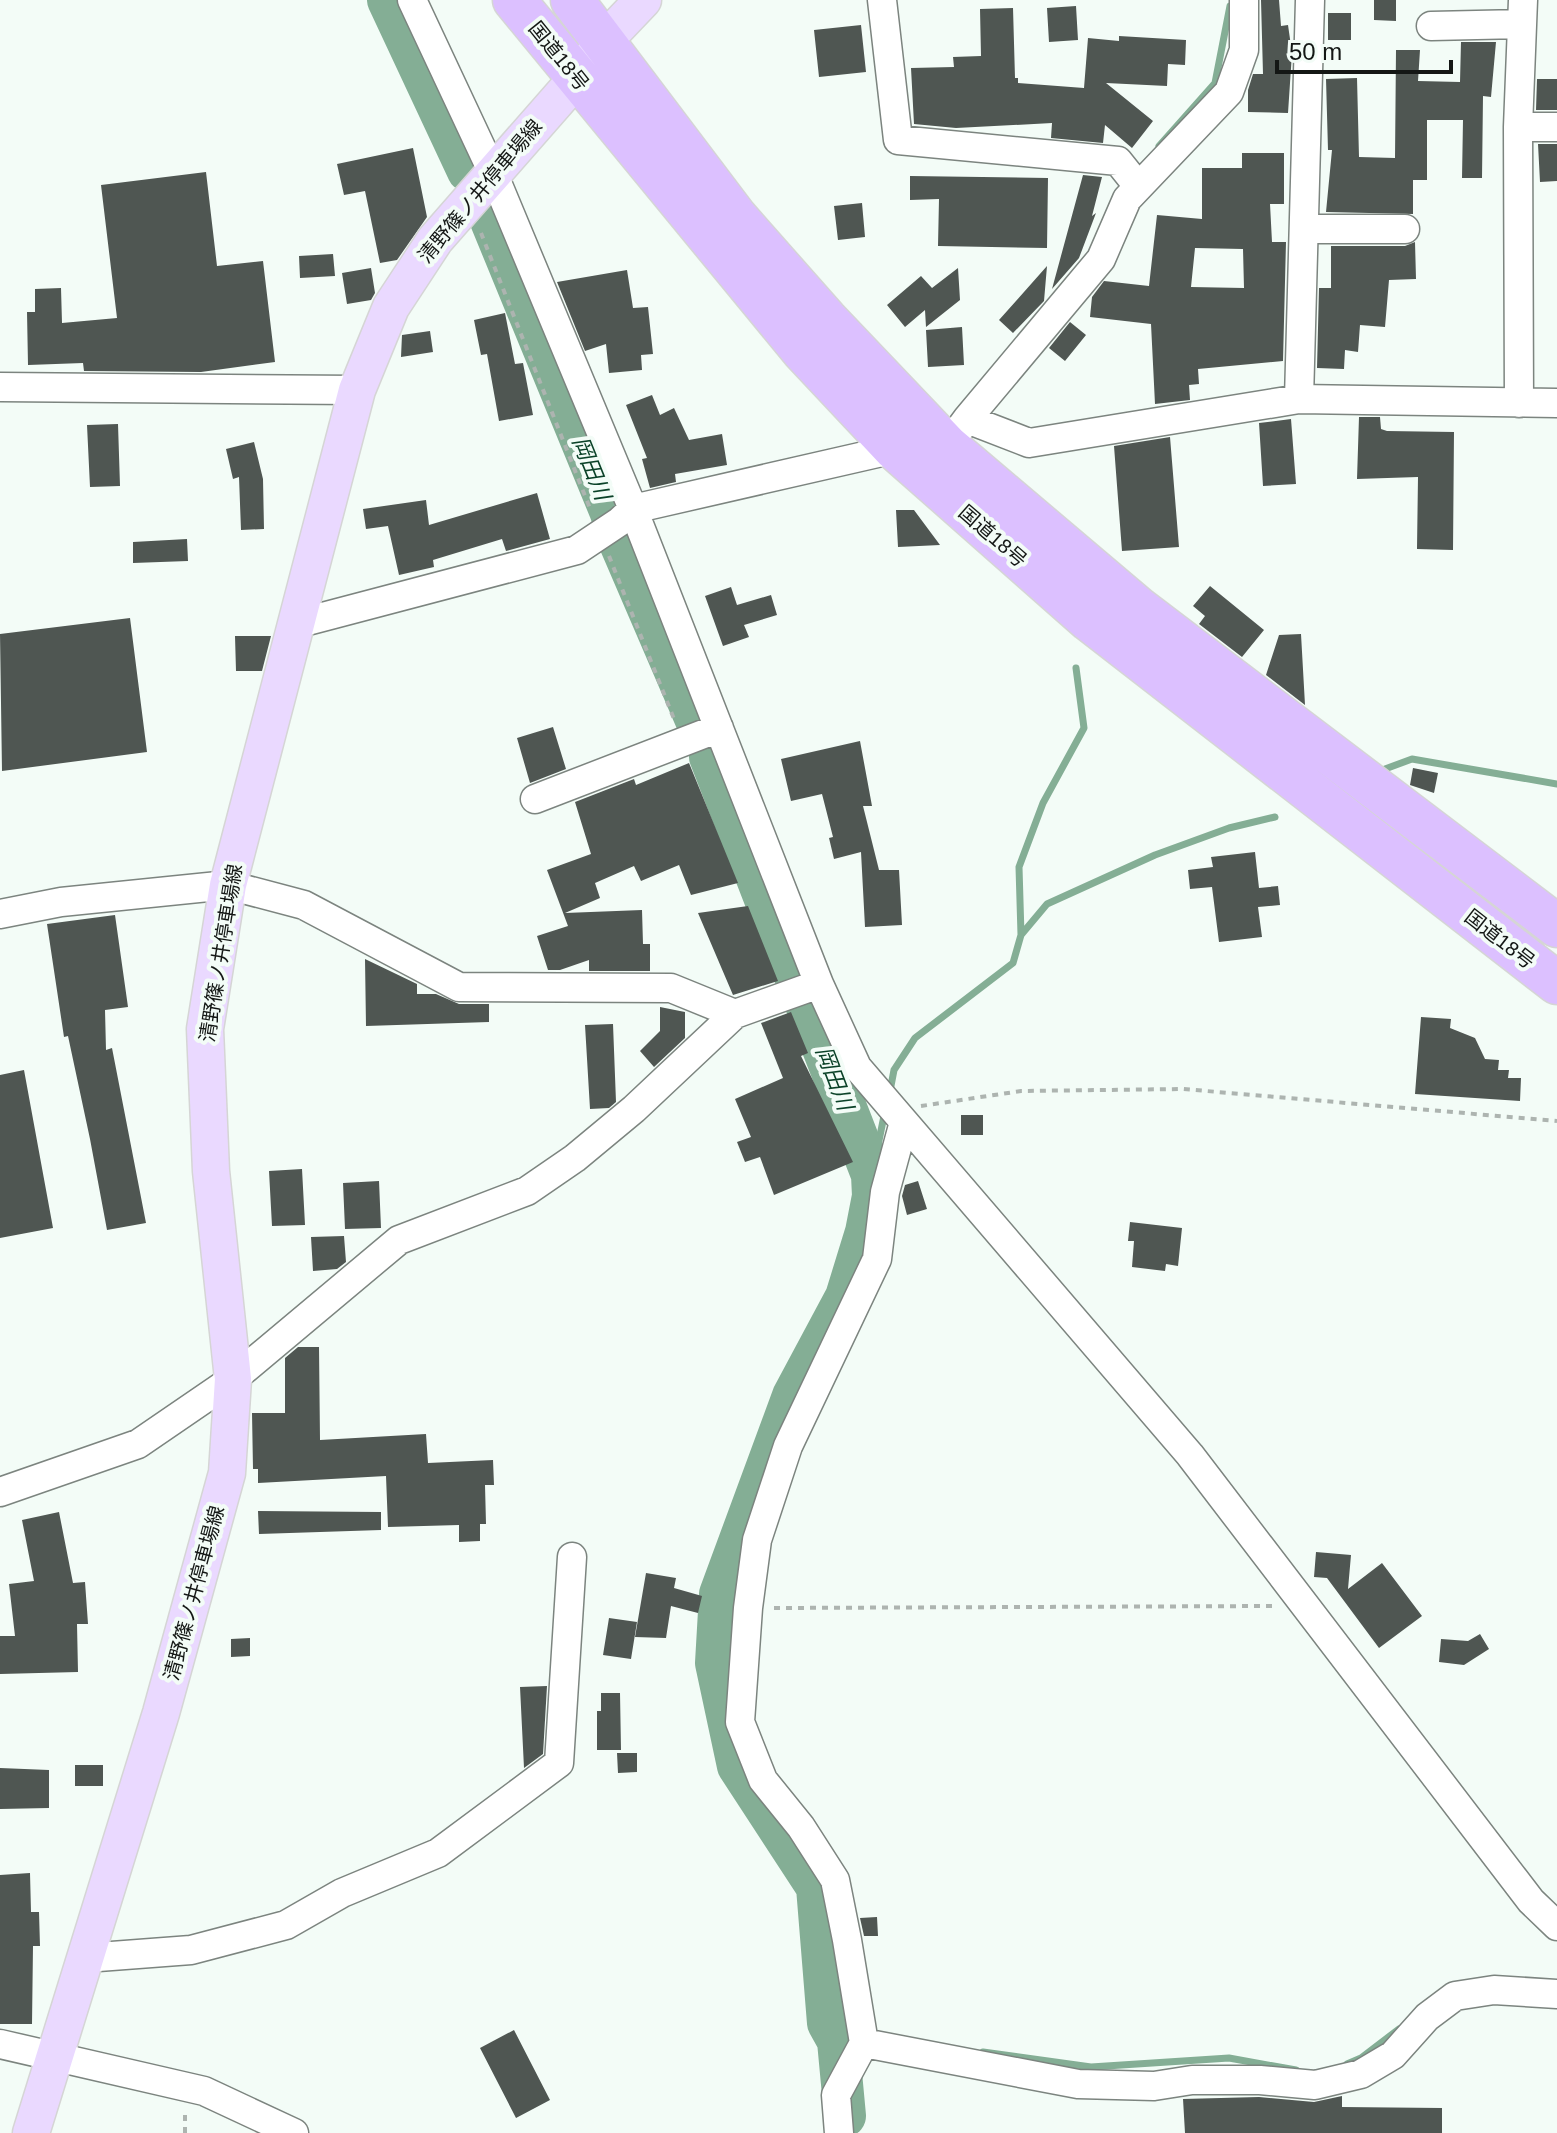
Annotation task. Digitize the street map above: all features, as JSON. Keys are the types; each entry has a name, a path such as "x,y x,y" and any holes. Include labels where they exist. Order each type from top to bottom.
{"highway":[{"name":"国道18号","path":"514,0 802,350 895,449 1089,620 1557,983"},
{"name":"国道18号","path":"572,0 736,217 1138,608 1557,926"}],"main road":[{"name":"清野篠ノ井停車場線","path":"31,2133 161,1713 227,1473 233,1379 211,1171 205,1029 228,885 357,390 391,307 435,240 577,78 603,42 643,0"}],"street":[{"path":"412,0 493,173 615,524 719,728 808,988 857,1067 1190,1455 1531,1901 1557,1926"},
{"path":"882,0 898,140 1118,161 1138,186"},
{"path":"957,433 1101,259 1127,199 1229,92 1244,50 1244,0"},
{"path":"1299,399 1310,0"},
{"path":"1431,26 1522,12 1518,127 1519,403"},
{"path":"1518,127 1557,127"},
{"path":"1304,229 1405,229"},
{"path":"0,387 357,390"},
{"path":"957,433 1029,443 1299,399 1557,403"},
{"path":"296,624 577,550 615,524 895,449"},
{"path":"535,799 719,728"},
{"path":"0,914 61,902 228,885 304,905 459,987 671,988 735,1014"},
{"path":"0,1492 138,1444 233,1379 399,1240 527,1191 575,1158 634,1109 735,1014 808,988"},
{"path":"839,2133 836,2095 864,2043 835,1880 801,1827 763,1780 740,1722 748,1608 757,1540 788,1446 877,1259 891,1106"},
{"path":"85,1958 191,1950 286,1925 342,1893 438,1853 559,1763 572,1557"},
{"path":"864,2043 1078,2084 1154,2086 1192,2080 1232,2080 1315,2085 1361,2074 1393,2055 1427,2017 1455,1996 1494,1990 1557,1994"},
{"path":"0,2044 204,2091 294,2133"}],"path":[{"path":"476,219 615,524 683,741"},
{"path":"891,1106 1021,1091 1183,1089 1557,1121"},
{"path":"748,1608 1274,1606 1295,1591"}],"building":[{"path":"1261,0 1279,0 1281,26 1288,25 1292,53 1288,113 1248,112 1248,90 1253,74 1263,74"},
{"path":"1374,0 1396,0 1396,21 1374,20"},
{"path":"1076,6 1078,40 1049,42 1047,8"},
{"path":"1013,8 1015,78 1018,78 1018,83 1084,88 1088,38 1119,41 1119,36 1186,40 1185,65 1168,64 1167,86 1106,83 1153,121 1132,148 1105,125 1103,143 1051,138 1052,123 956,128 914,124 911,68 954,67 953,57 981,56 980,9"},
{"path":"1328,13 1351,13 1351,40 1328,40"},
{"path":"861,25 866,72 819,77 814,30"},
{"path":"1461,42 1496,42 1491,97 1483,96 1482,178 1462,178 1463,120 1427,120 1427,180 1413,180 1413,214 1326,212 1332,150 1328,150 1326,79 1357,78 1359,157 1395,158 1396,50 1420,50 1418,81 1460,82"},
{"path":"1537,79 1557,79 1557,110 1536,110"},
{"path":"1538,144 1557,144 1557,181 1540,182"},
{"path":"413,148 427,217 397,260 380,263 365,191 344,195 337,164"},
{"path":"1242,153 1284,153 1284,204 1270,204 1272,242 1286,242 1283,361 1198,369 1199,384 1189,385 1190,400 1155,404 1151,324 1090,317 1092,297 1104,281 1149,286 1157,215 1202,219 1202,168 1242,168","holes":["1195,248 1243,249 1244,288 1191,287"]},
{"path":"206,172 217,266 263,261 275,362 201,372 84,371 83,363 28,365 27,312 35,312 35,289 61,288 62,323 117,318 101,185"},
{"path":"1083,175 1102,177 1092,216 1096,213 1079,258 1052,289"},
{"path":"910,176 1048,178 1047,248 938,246 939,199 910,200"},
{"path":"862,203 865,237 838,240 834,206"},
{"path":"1415,242 1416,279 1389,280 1385,327 1360,325 1358,352 1345,350 1344,369 1317,368 1319,288 1331,288 1331,246 1405,246"},
{"path":"333,254 335,276 300,278 299,256"},
{"path":"1047,266 1044,301 1013,333 999,320"},
{"path":"371,268 375,293 371,300 347,304 342,273"},
{"path":"958,268 960,300 926,327 925,310 905,327 887,305 921,276 932,288"},
{"path":"627,270 633,308 648,307 653,354 641,355 642,370 609,373 606,344 585,351 557,282"},
{"path":"505,313 515,364 523,363 533,415 499,421 487,354 481,355 474,320"},
{"path":"1070,322 1086,335 1065,361 1049,348"},
{"path":"962,327 964,365 928,367 926,330"},
{"path":"430,331 433,352 401,357 402,335"},
{"path":"652,395 660,415 674,408 689,440 722,434 727,465 675,474 676,482 650,488 642,459 647,458 626,405"},
{"path":"1359,417 1380,417 1381,429 1387,431 1454,432 1453,550 1417,549 1418,477 1357,479"},
{"path":"1291,419 1296,484 1263,486 1259,423"},
{"path":"118,424 120,486 90,487 87,425"},
{"path":"1170,437 1179,547 1122,551 1114,446"},
{"path":"254,442 263,479 264,529 241,530 239,477 233,479 226,449"},
{"path":"537,493 550,539 506,551 502,539 433,560 434,567 399,575 388,526 366,529 363,509 426,500 429,525"},
{"path":"896,510 914,510 940,545 898,547"},
{"path":"187,539 188,561 133,563 133,542"},
{"path":"1210,586 1264,630 1242,657 1199,624 1205,616 1193,606"},
{"path":"731,587 737,605 771,595 777,615 744,625 749,637 723,646 705,596"},
{"path":"130,618 147,752 2,771 0,634"},
{"path":"1301,634 1305,705 1266,675 1279,635"},
{"path":"235,636 271,636 262,671 236,671"},
{"path":"553,727 566,769 530,783 517,738"},
{"path":"860,741 872,806 863,806 879,870 899,870 902,925 865,927 861,852 834,859 829,838 833,837 822,794 791,801 781,759"},
{"path":"689,763 738,883 691,895 679,865 641,881 634,866 595,883 600,898 565,913 642,910 643,944 650,944 650,971 589,971 589,960 560,970 548,970 537,936 568,926 547,870 591,854 575,802 634,779 636,785"},
{"path":"1413,768 1438,773 1434,793 1410,785"},
{"path":"1255,852 1259,888 1278,886 1280,905 1258,907 1262,937 1219,942 1212,887 1190,889 1188,870 1213,867 1211,857"},
{"path":"748,906 778,981 733,995 698,913"},
{"path":"115,915 128,1007 105,1010 106,1050 112,1048 146,1223 107,1230 68,1036 64,1037 47,924"},
{"path":"365,959 417,984 417,994 436,994 459,1004 489,1004 489,1022 366,1026"},
{"path":"660,1007 685,1012 685,1038 654,1067 640,1051 660,1031"},
{"path":"791,1012 808,1053 801,1056 853,1162 774,1195 760,1157 745,1162 737,1142 751,1137 735,1099 783,1078 761,1023"},
{"path":"1421,1017 1451,1019 1450,1028 1475,1038 1485,1059 1499,1060 1498,1070 1509,1070 1508,1078 1521,1078 1520,1101 1415,1094"},
{"path":"613,1024 616,1102 609,1108 590,1109 585,1025"},
{"path":"24,1070 53,1228 0,1238 0,1075"},
{"path":"961,1115 983,1115 983,1135 961,1135"},
{"path":"302,1169 305,1225 272,1226 269,1171"},
{"path":"379,1181 381,1228 345,1229 343,1183"},
{"path":"918,1181 927,1209 907,1215 902,1196 905,1185"},
{"path":"1130,1222 1182,1228 1178,1266 1166,1264 1165,1271 1132,1267 1134,1241 1128,1241"},
{"path":"344,1236 346,1262 337,1269 313,1271 311,1237"},
{"path":"298,1347 319,1347 320,1440 426,1434 428,1463 493,1460 494,1485 485,1485 486,1524 480,1524 480,1541 459,1542 459,1525 388,1527 386,1476 258,1483 258,1469 253,1469 252,1413 285,1413 285,1358"},
{"path":"258,1511 381,1512 381,1530 259,1534"},
{"path":"59,1512 73,1583 85,1582 88,1624 77,1624 78,1672 0,1674 0,1636 15,1636 9,1584 34,1581 22,1520"},
{"path":"1316,1552 1351,1555 1348,1589 1382,1563 1422,1616 1379,1648 1327,1578 1314,1577"},
{"path":"646,1573 676,1578 674,1588 702,1596 698,1613 671,1606 666,1638 635,1637"},
{"path":"609,1618 637,1622 631,1659 603,1655"},
{"path":"1480,1634 1489,1649 1464,1665 1439,1662 1441,1639 1468,1641"},
{"path":"250,1638 250,1656 231,1657 231,1639"},
{"path":"547,1686 543,1754 524,1768 520,1687"},
{"path":"601,1693 620,1693 621,1750 597,1750 597,1711 601,1711"},
{"path":"617,1753 637,1753 637,1772 618,1773"},
{"path":"75,1765 103,1765 103,1786 75,1786"},
{"path":"0,1768 49,1770 49,1808 0,1809"},
{"path":"30,1873 31,1912 39,1912 40,1946 33,1946 32,2024 0,2024 0,1875"},
{"path":"877,1917 878,1936 864,1936 860,1918"},
{"path":"514,2030 550,2100 516,2118 480,2048"},
{"path":"1342,2096 1342,2107 1442,2108 1442,2133 1185,2133 1183,2099 1259,2097 1314,2102"}],"waterway":[{"name":"岡田川","path":"388,0 468,171"},
{"path":"1159,146 1215,83 1230,6"},
{"name":"岡田川","path":"489,216 611,513 616,534 696,720"},
{"path":"1021,935 1019,867 1043,803 1084,728 1076,668"},
{"path":"710,757 872,1175 873,1196 866,1232 846,1297 793,1396 720,1594 716,1663 738,1766 817,1887 828,2023 838,2041 845,2116"},
{"path":"1385,769 1412,759 1557,784"},
{"path":"890,1091 894,1070 915,1038 1013,963 1021,935 1047,904 1155,855 1229,828 1275,817"},
{"path":"872,1175 885,1111"},
{"path":"1347,2064 1361,2058 1399,2029"},
{"path":"983,2052 1091,2067 1229,2058 1296,2070"}]}
